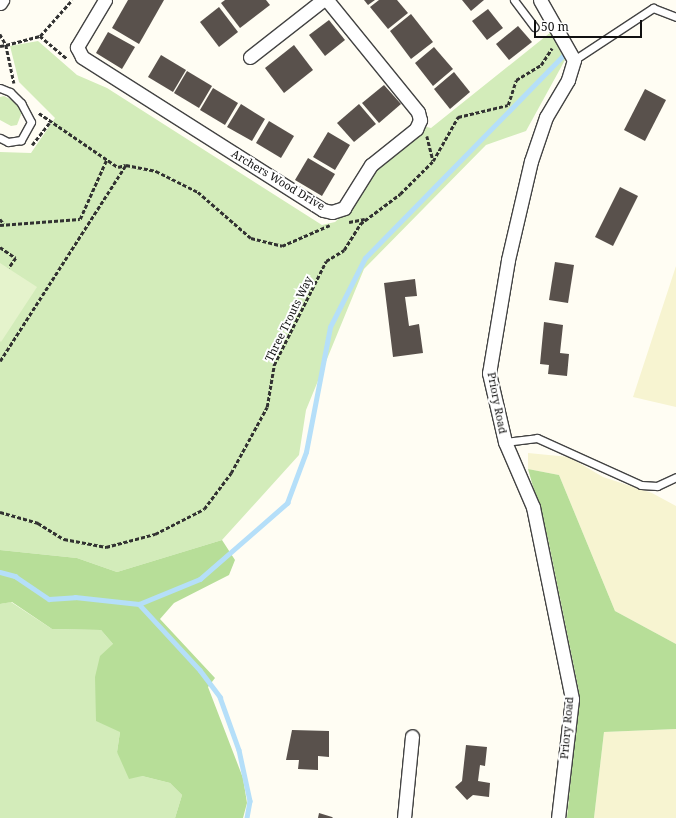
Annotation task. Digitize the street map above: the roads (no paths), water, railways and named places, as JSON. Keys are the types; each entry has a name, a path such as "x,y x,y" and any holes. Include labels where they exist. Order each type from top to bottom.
{"street":[{"name":"Archers Wood Drive","path":"105,0 76,47 82,57 323,210 332,212 344,208 371,165 416,129 420,120 418,112 327,0"},
{"path":"250,57 323,0"},
{"path":"540,0 562,34 574,60"},
{"name":"Priory Road","path":"558,818 572,699 533,507 505,442 489,373 492,345 531,161 546,117 568,80 574,60"},
{"path":"404,818 412,736"}],"lane":[{"path":"516,1 534,26"},
{"path":"574,60 653,8 676,17"},
{"path":"0,88 21,103 31,122 21,140 8,142 0,138"},
{"path":"505,442 537,438 641,485 657,486 676,478"}],"waterway":[{"path":"139,604 200,579 287,503 306,452 330,327 365,258 568,51"},
{"path":"0,572 15,576 49,599 75,597 139,604 200,670 220,697 239,750 250,801 247,818"}]}
